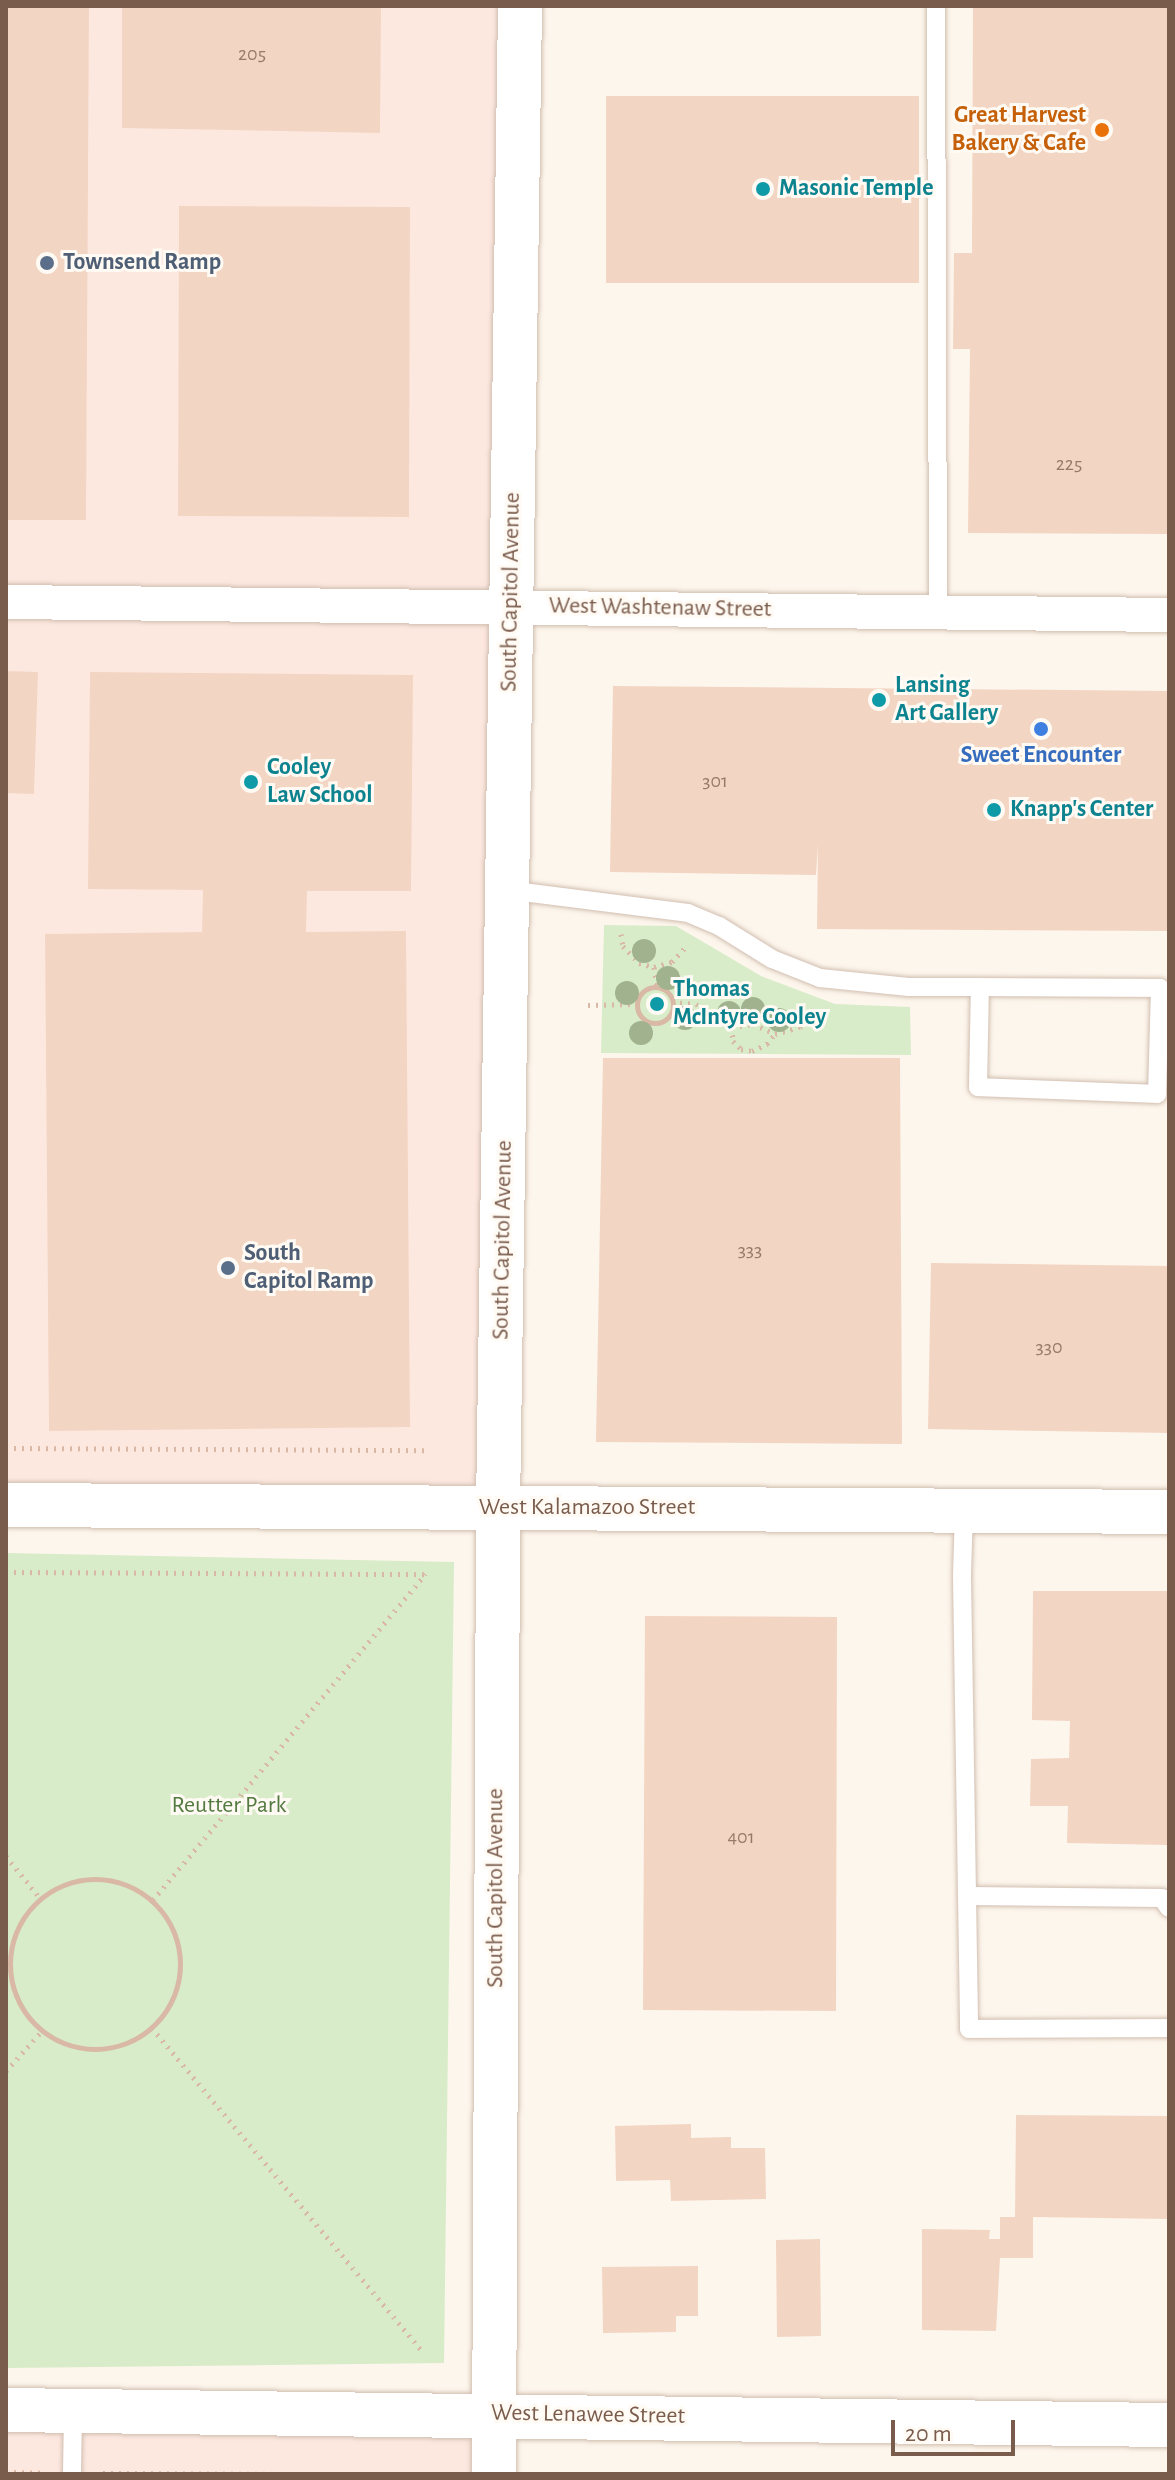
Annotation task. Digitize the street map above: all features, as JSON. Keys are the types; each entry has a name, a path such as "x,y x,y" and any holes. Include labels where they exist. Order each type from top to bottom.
{"street":[{"name":"South Capitol Avenue","path":"494,2474 498,1508 520,6"},
{"name":"West Washtenaw Street","path":"6,602 1169,615"},
{"name":"West Kalamazoo Street","path":"6,1505 1169,1512"},
{"name":"West Lenawee Street","path":"6,2410 1169,2425"}],"lane":[{"path":"936,6 938,611"},
{"path":"507,890 688,913 719,926 772,959 820,978 909,987 980,987 1160,988 1157,1094 978,1087 980,987"},
{"path":"964,1511 962,1576 969,2029 1169,2028"},
{"path":"969,1896 1162,1898 1169,1908"},
{"path":"72,2473 73,2410"}],"path":[{"path":"620,929 623,946 631,955 639,963 654,967 672,962 689,942"},
{"path":"654,967 657,987"},
{"path":"657,987 668,990 672,1002 669,1018 657,1022 641,1018 636,1004 644,990 657,987"},
{"path":"672,1002 696,1004 732,1027 753,1024 775,1034"},
{"path":"588,1005 636,1004"},
{"path":"732,1027 733,1041 741,1049 752,1051 767,1044 775,1034 800,1027 813,1018 816,1007"},
{"path":"6,1448 428,1450"},
{"path":"6,1572 426,1574 153,1900"},
{"path":"6,1856 40,1898"},
{"path":"109,1879 133,1887 153,1900 171,1923 180,1950 180,1978 170,2006 152,2028 127,2044 98,2049 69,2045 42,2031 25,2013 13,1991 9,1965 13,1940 23,1917 40,1898 73,1882 109,1879"},
{"path":"152,2028 423,2352"},
{"path":"6,2071 42,2031"},
{"path":"6,2472 278,2474"}],"shaded area":[{"path":"6,6 520,6 498,1508 6,1505"},
{"path":"6,2409 494,2414 494,2474 6,2474"}],"green space":[{"path":"604,925 676,926 761,976 835,1004 910,1007 911,1055 601,1053"},
{"name":"Reutter Park","path":"6,1553 454,1562 444,2363 6,2368"}],"building":[{"name":"Townsend Ramp","path":"6,6 89,6 86,520 6,520"},
{"path":"122,6 381,6 380,133 122,128"},
{"path":"973,6 1169,6 1169,534 968,533 970,349 953,349 954,253 972,253"},
{"name":"Masonic Temple","path":"606,96 919,96 919,283 606,283"},
{"path":"179,206 410,207 409,517 178,516"},
{"path":"6,671 38,672 34,794 6,793"},
{"name":"South Capitol Ramp","path":"90,672 413,675 411,891 307,891 306,932 406,931 410,1427 49,1431 45,934 202,932 203,890 88,889"},
{"name":"Knapp's Center","path":"613,686 1169,691 1169,931 817,929 818,844 816,875 610,872"},
{"path":"603,1058 900,1058 902,1444 596,1442"},
{"path":"931,1263 1169,1266 1169,1433 928,1429"},
{"path":"1033,1591 1169,1591 1169,1845 1067,1843 1068,1806 1030,1806 1031,1759 1069,1758 1070,1721 1032,1720"},
{"path":"645,1616 837,1617 836,2011 643,2010"},
{"path":"1016,2115 1169,2116 1169,2219 1033,2217 1033,2258 1000,2258 996,2331 922,2330 922,2229 990,2230 989,2239 1000,2239 1000,2217 1015,2217"},
{"path":"691,2124 691,2138 731,2137 731,2148 765,2148 766,2199 671,2201 670,2180 616,2181 615,2126"},
{"path":"820,2239 821,2336 777,2337 776,2240"},
{"path":"698,2266 698,2316 676,2316 676,2332 603,2333 602,2267"}],"place":[{"name":"Great Harvest Bakery & Cafe","path":"1102,130"},
{"name":"Masonic Temple","path":"763,189"},
{"name":"Townsend Ramp","path":"47,263"},
{"name":"Lansing Art Gallery","path":"879,700"},
{"name":"Sweet Encounter","path":"1041,729"},
{"name":"Cooley Law School","path":"251,782"},
{"name":"Knapp's Center","path":"994,810"},
{"name":"Thomas McIntyre Cooley","path":"657,1004"},
{"name":"South Capitol Ramp","path":"228,1268"}]}
